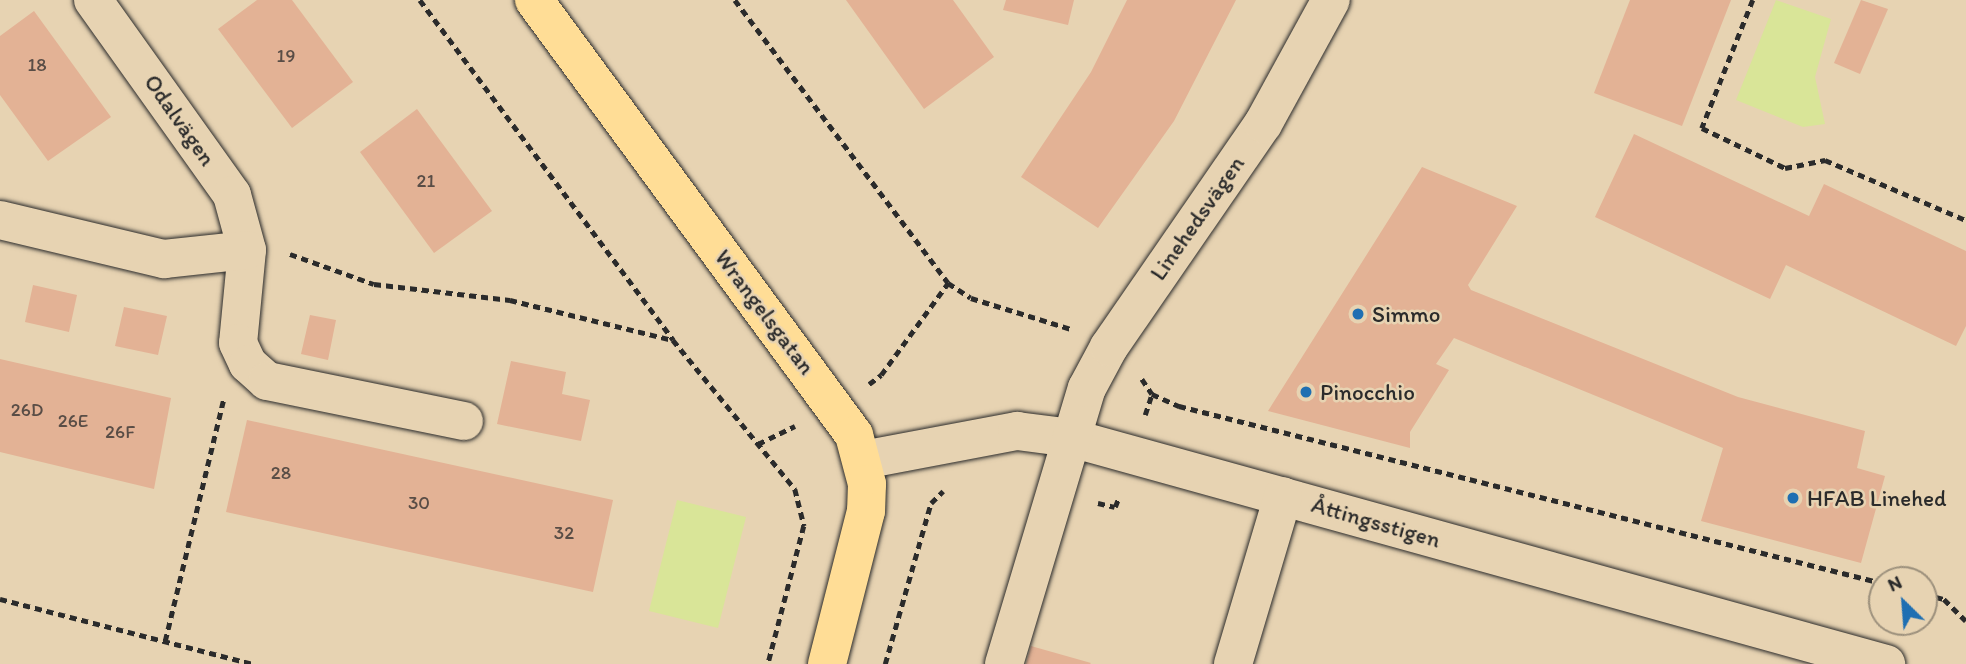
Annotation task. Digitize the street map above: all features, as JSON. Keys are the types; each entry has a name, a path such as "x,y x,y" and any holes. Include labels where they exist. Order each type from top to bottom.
{"main road":[{"name":"Wrangelsgatan","path":"534,0 854,435 863,460 866,511 827,664"}],"street":[{"name":"Odalvägen","path":"93,0 232,195 247,250"},
{"name":"Linehedsvägen","path":"1004,664 1087,388 1109,347 1263,124 1331,0"},
{"path":"0,220 164,259 247,250 238,342 247,364 267,381 464,421"},
{"name":"Åttingsstigen","path":"863,460 1017,431 1071,438 1886,664"},
{"path":"1233,664 1283,496"}],"path":[{"path":"420,0 673,340 795,489 801,503 804,526 768,664"},
{"path":"736,0 948,283 971,298 1029,313 1109,347 1140,364 1142,380 1152,394 1179,406 1868,579"},
{"path":"1752,0 1702,128 1785,169 1825,160 1966,220"},
{"path":"247,250 299,255 374,284 510,300 673,340"},
{"path":"165,641 238,342"},
{"path":"1938,598 1944,599 1966,621"},
{"path":"0,599 253,664"}],"green space":[{"path":"1776,0 1831,19 1815,77 1825,124 1803,127 1736,100"},
{"path":"677,500 746,517 718,628 649,611"}],"building":[{"path":"257,0 292,0 353,82 292,128 218,29"},
{"path":"846,0 953,0 994,57 924,109"},
{"path":"1006,0 1074,0 1068,25 1003,10"},
{"path":"1127,0 1236,0 1174,121 1098,228 1021,177 1091,72"},
{"path":"1630,0 1731,0 1682,126 1594,93"},
{"path":"1861,0 1888,9 1860,74 1834,63"},
{"path":"34,11 111,117 48,161 0,95 0,36"},
{"path":"417,109 492,211 434,253 360,152"},
{"path":"1634,134 1809,216 1824,184 1966,251 1966,326 1956,346 1786,265 1770,299 1595,217"},
{"path":"1422,167 1517,206 1468,285 1471,290 1738,397 1865,431 1857,468 1885,476 1861,563 1701,521 1723,448 1454,338 1436,364 1449,370 1410,432 1410,448 1268,411"},
{"path":"33,285 77,295 69,332 25,322"},
{"path":"124,307 167,316 158,355 115,346"},
{"path":"310,315 336,320 328,360 301,354"},
{"path":"0,359 171,398 154,489 0,452"},
{"path":"511,361 566,372 562,394 590,400 581,441 497,424"},
{"path":"247,420 613,500 593,592 226,512"},
{"path":"1031,646 1091,663 1026,664"}],"place":[{"name":"Simmo","path":"1358,314"},
{"name":"Pinocchio","path":"1306,392"},
{"name":"HFAB Linehed","path":"1793,498"}]}
